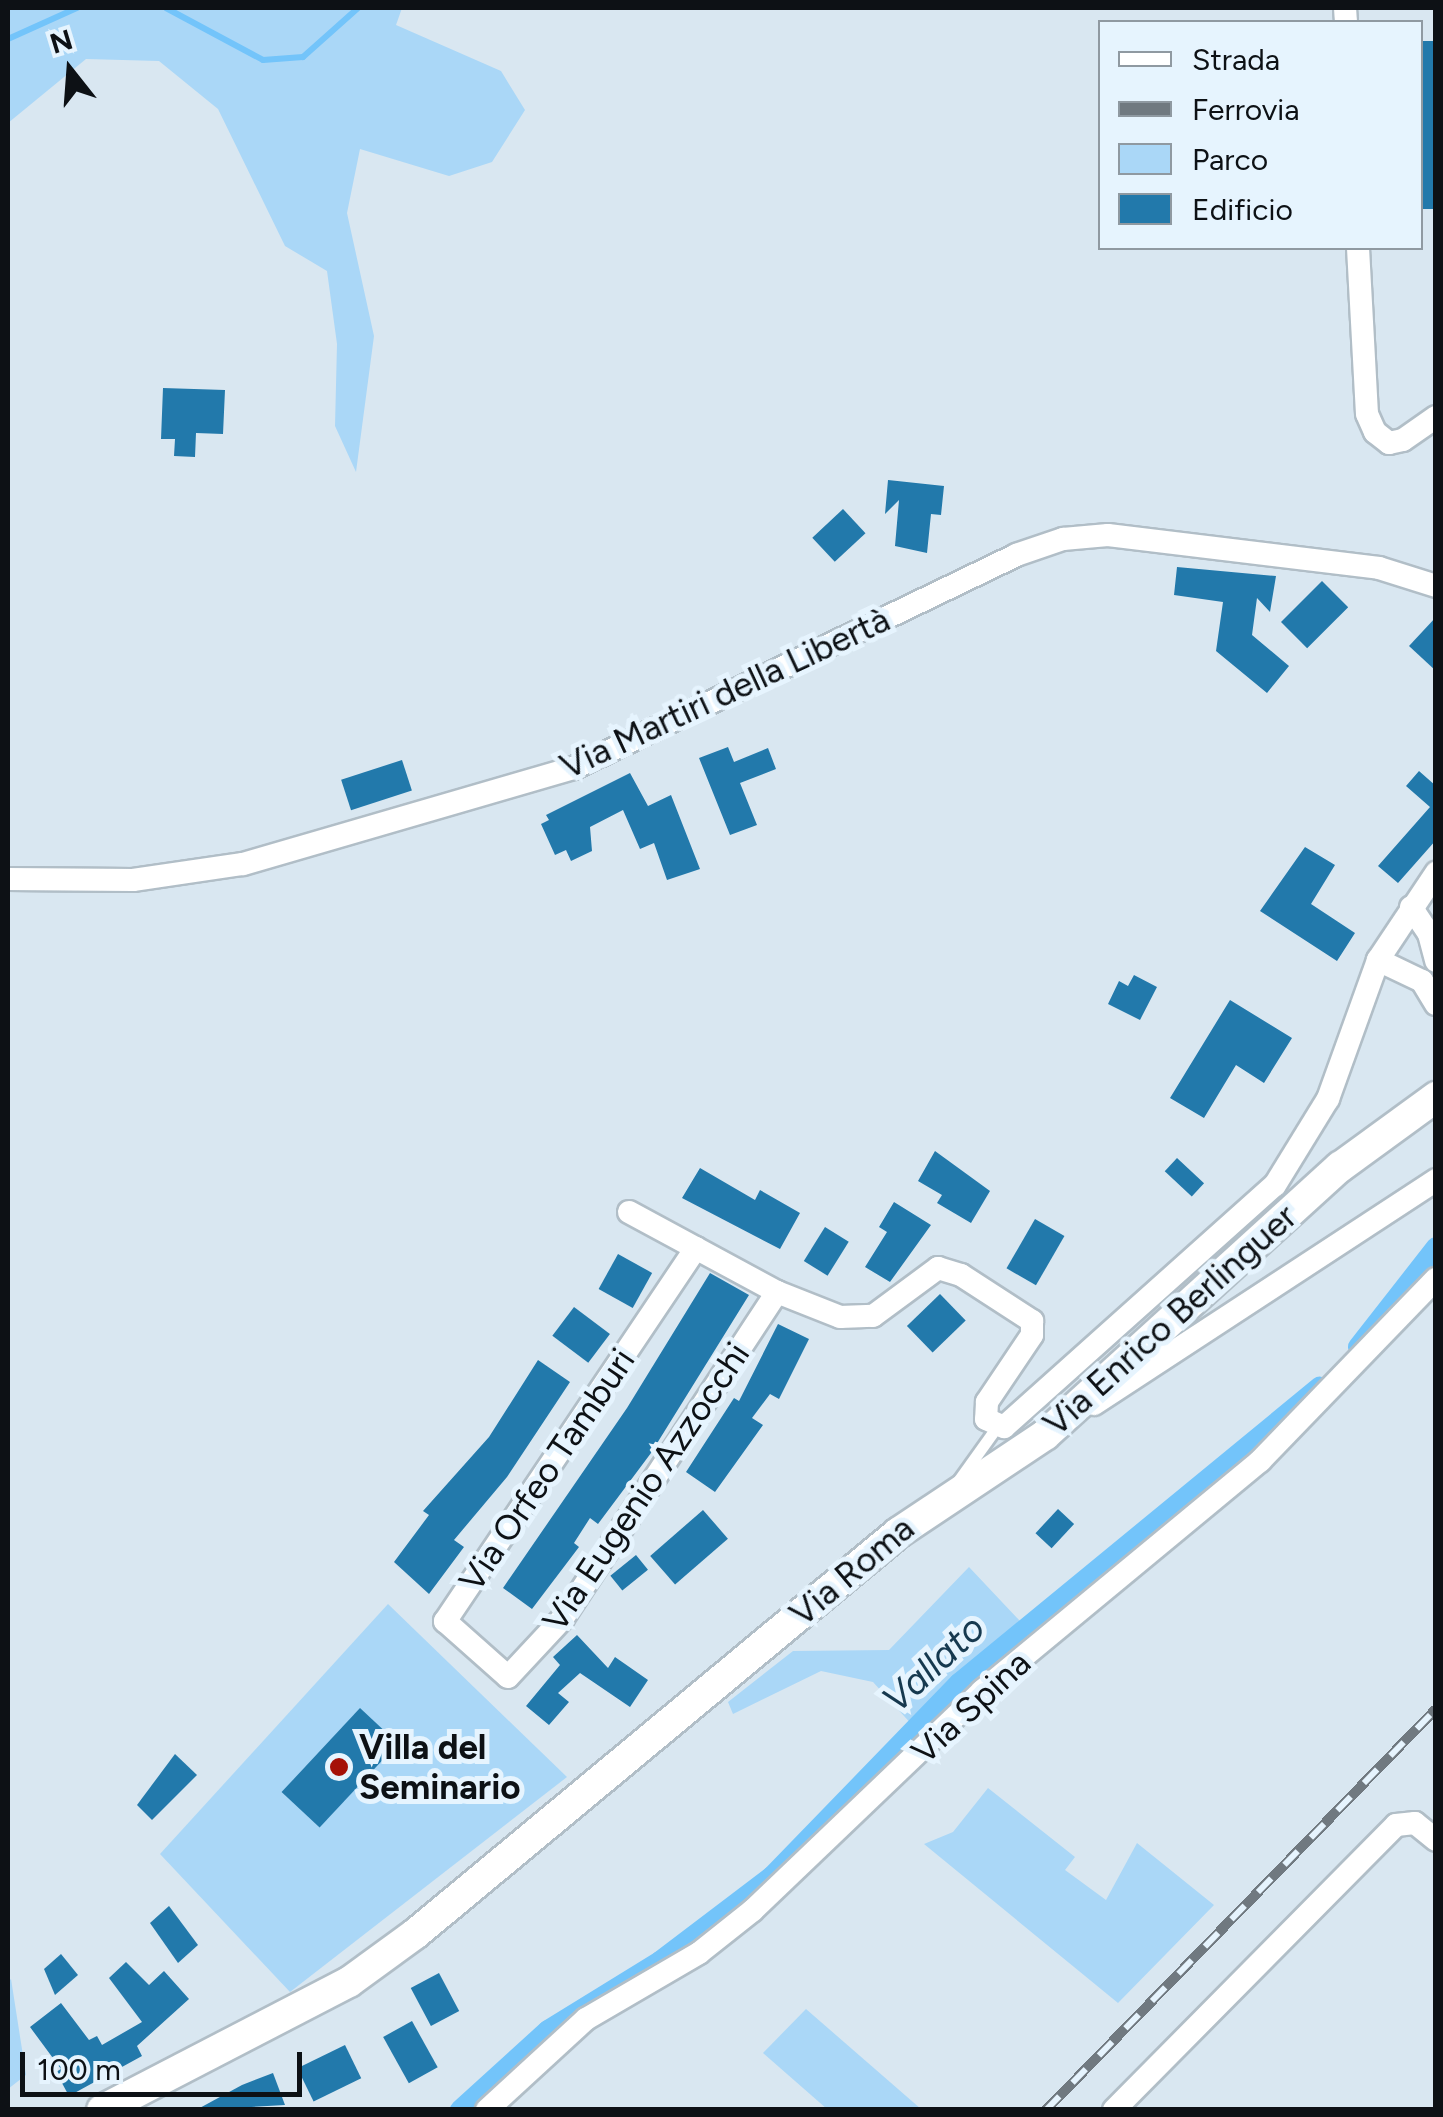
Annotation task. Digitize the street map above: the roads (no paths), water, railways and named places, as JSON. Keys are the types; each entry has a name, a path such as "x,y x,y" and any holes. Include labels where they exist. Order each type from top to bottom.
{"main road":[{"name":"Via Enrico Berlinguer","path":"898,1534 1044,1435 1340,1166 1436,1097"},
{"name":"Via Roma","path":"102,2110 298,2010 402,1944 898,1534"}],"street":[{"path":"1358,250 1367,414 1375,432 1388,443 1403,440 1436,417"},
{"name":"Via Martiri della Libertà","path":"8,878 133,880 243,864 574,768 1016,555 1062,539 1108,536 1379,568 1431,579"},
{"name":"Via Roma","path":"996,1428 1011,1423 1275,1184 1328,1100 1378,960 1436,873"},
{"path":"1411,907 1430,934 1436,961"},
{"path":"1378,960 1422,982 1436,1004"},
{"path":"1044,1435 1434,1184"},
{"path":"629,1212 777,1292 862,1320 945,1266 1028,1316 1032,1334 987,1402 986,1420 996,1428"},
{"name":"Via Orfeo Tamburi","path":"508,1678 445,1621 696,1248"},
{"name":"Via Spina","path":"486,2110 586,2019 699,1953 753,1910 982,1692 1260,1462 1436,1279"},
{"name":"Via Eugenio Azzocchi","path":"508,1678 564,1618 777,1292"},
{"path":"1114,2110 1396,1825 1415,1824 1436,1840"}],"lane":[{"name":"Via Roma","path":"898,1534 958,1482 996,1428"}],"waterway":[{"path":"8,39 77,8"},
{"path":"166,8 263,60 303,57 358,8"},
{"name":"Vallato","path":"1358,1347 1436,1247"},
{"name":"Vallato","path":"460,2110 548,2030 660,1961 772,1876 959,1683 1320,1386"}],"railway":[{"path":"1046,2110 1436,1709"}],"place":[{"name":"Villa del Seminario","path":"339,1767"}]}
